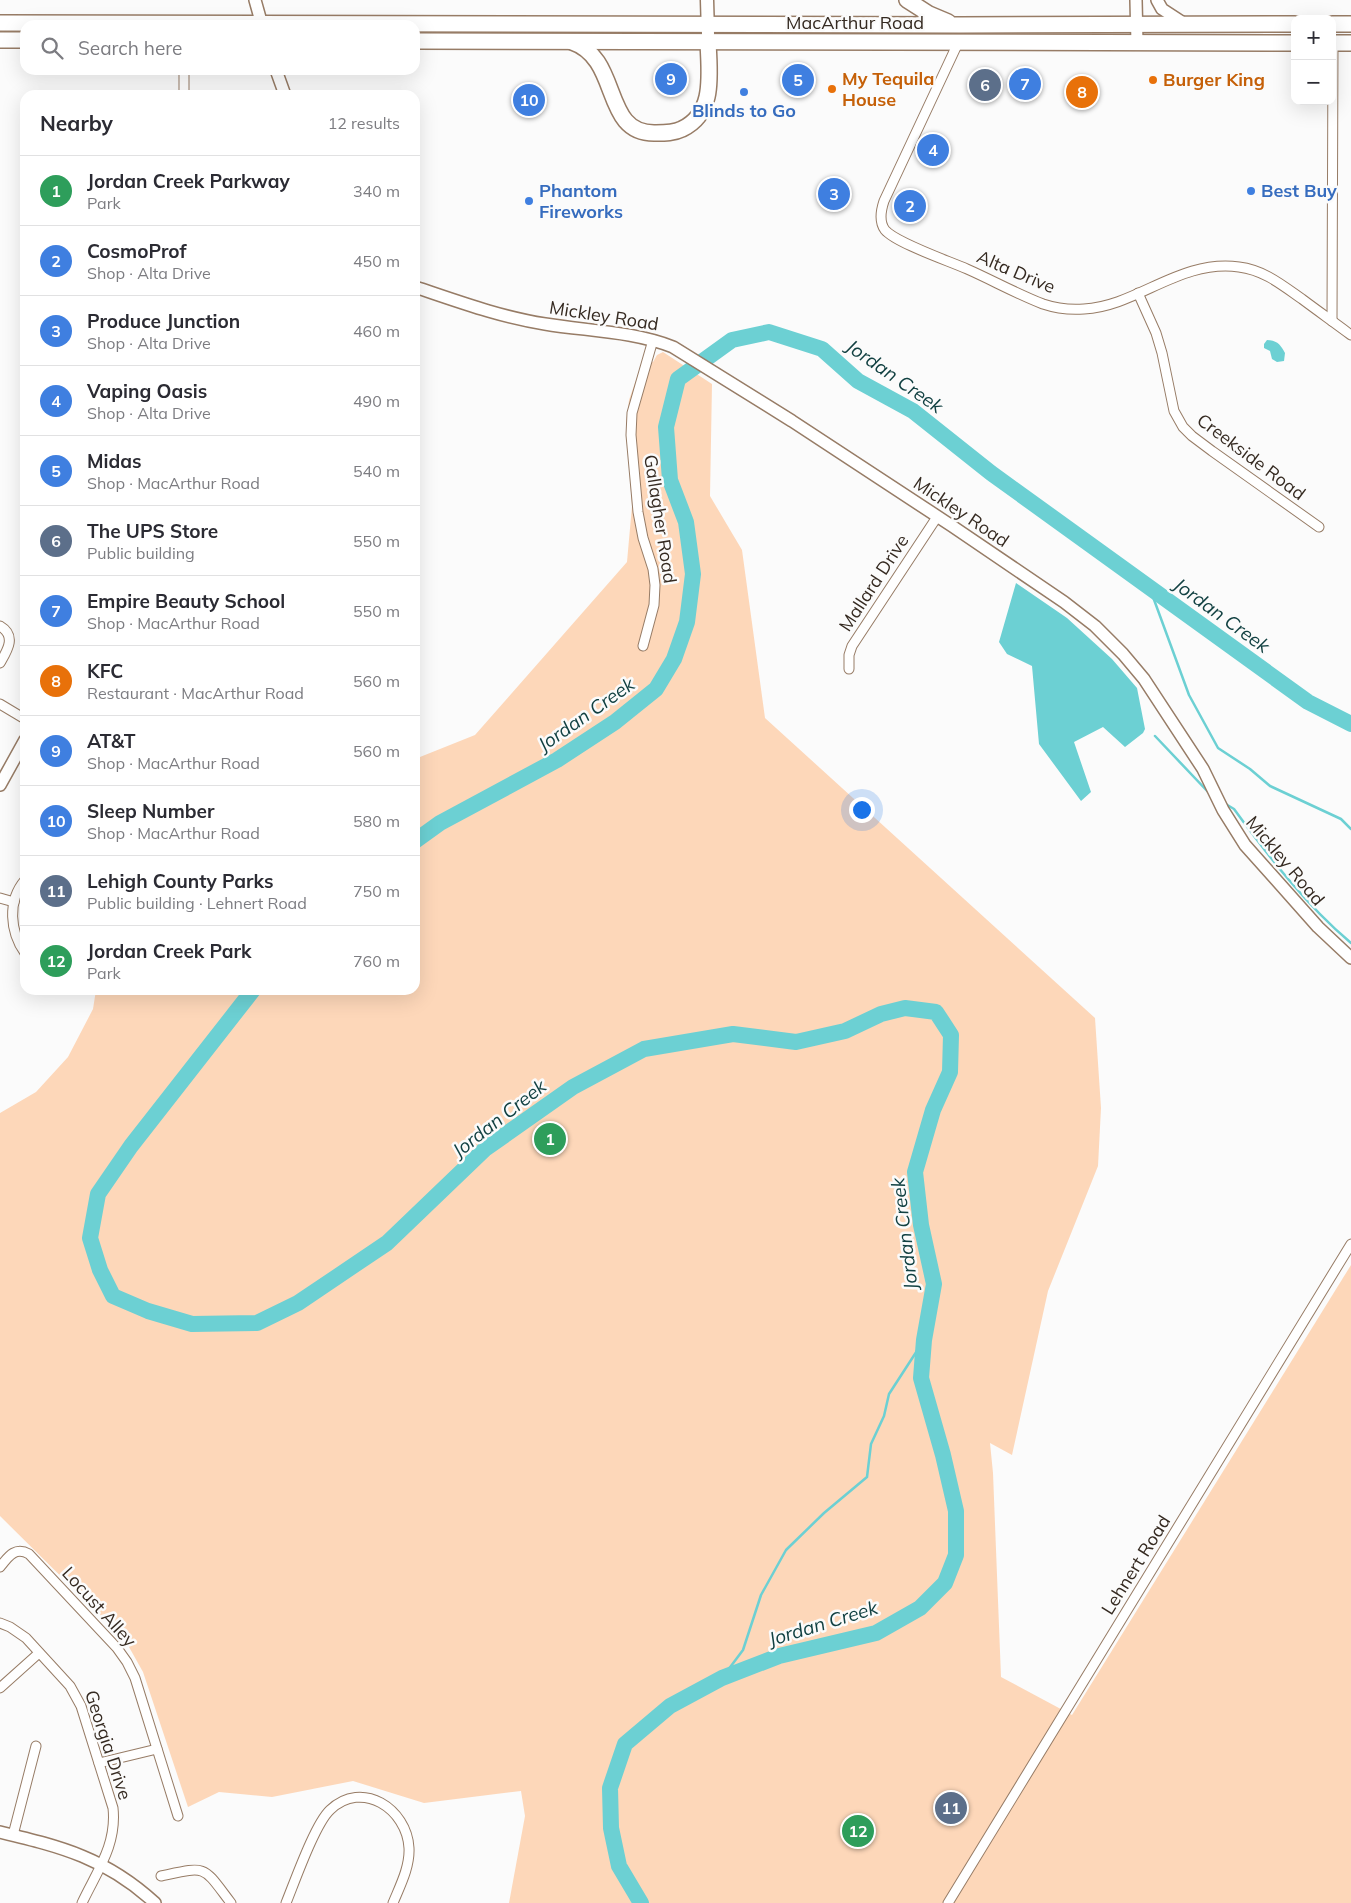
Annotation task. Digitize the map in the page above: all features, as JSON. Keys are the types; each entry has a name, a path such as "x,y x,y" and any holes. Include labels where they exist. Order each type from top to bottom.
{"highway":[{"path":"907,0 929,14 960,25"},
{"name":"MacArthur Road","path":"0,23 20,23"},
{"name":"MacArthur Road","path":"420,24 1291,24"},
{"path":"1336,24 1351,24"},
{"path":"0,40 20,40"},
{"name":"MacArthur Road","path":"420,41 1291,43"},
{"path":"571,41 588,50 596,58 607,80 617,109 626,122 642,132 650,133 681,130 689,125 702,111 709,92 708,41"},
{"path":"1336,43 1351,43"}],"main road":[{"path":"707,0 708,41"}],"street":[{"path":"255,0 261,20"},
{"path":"1136,0 1137,43"},
{"path":"1157,0 1162,9 1185,24"},
{"name":"Alta Drive","path":"958,43 881,209 883,228 888,233 1044,304 1067,308 1098,307 1192,270 1210,266 1253,269 1278,282 1351,335"},
{"path":"1332,321 1333,60"},
{"path":"184,75 184,90"},
{"path":"278,75 283,90"},
{"name":"Mickley Road","path":"420,289 507,316 543,324 653,340 673,347 730,382 1064,602 1109,640 1144,678 1203,769 1222,810 1244,844 1324,932 1351,958"},
{"name":"Creekside Road","path":"1138,292 1156,333 1174,411 1183,427 1205,446 1319,527"},
{"name":"Gallagher Road","path":"643,646 654,605 656,585 638,512 631,435 632,412 653,340"},
{"name":"Mallard Drive","path":"849,670 849,654 852,646 937,517"},
{"path":"0,626 8,635 10,641 0,664"},
{"path":"0,704 20,715"},
{"path":"0,784 20,749"},
{"path":"20,888 14,902 12,924 20,944"},
{"path":"0,898 14,902"},
{"name":"Lehnert Road","path":"948,1903 1351,1244"},
{"name":"Locust Alley","path":"0,1567 13,1552 18,1551 29,1554 117,1648 136,1678 178,1816"},
{"name":"Georgia Drive","path":"0,1623 19,1632 70,1686 81,1706 99,1763 114,1820 111,1844 82,1903"},
{"path":"0,1688 39,1653"},
{"path":"13,1835 36,1746"},
{"path":"99,1763 157,1749"},
{"path":"286,1903 324,1816 340,1802 359,1797 375,1799 391,1809 408,1837 409,1860 393,1903"},
{"path":"0,1832 57,1846 101,1864 122,1876 155,1903"},
{"path":"161,1876 197,1868 208,1873 231,1903"}],"shaded area":[{"path":"663,352 712,384 710,496 742,550 765,718 1095,1018 1101,1108 1098,1166 1048,1291 1012,1455 990,1443 993,1473 1001,1677 1072,1715 1351,1265 1351,1903 509,1903 525,1816 521,1791 424,1803 353,1781 272,1797 219,1792 188,1807 143,1672 129,1647 113,1628 0,1516 0,1113 36,1092 68,1057 93,1009 95,995 420,995 420,757 475,735 627,562 632,506 626,424 629,400 643,360 653,362 657,355"}],"water":[{"path":"1267,340 1280,345 1285,353 1284,361 1277,362 1272,359 1270,351 1264,348"},
{"path":"1016,583 1067,618 1112,659 1137,688 1145,729 1143,733 1125,747 1103,727 1074,742 1091,792 1081,801 1039,744 1032,666 1007,654 999,642"}],"waterway":[{"name":"Jordan Creek","path":"420,837 440,823 557,760 615,722 656,689 674,659 687,622 693,574 686,522 670,480 666,427 678,379 732,340 769,332 822,349 858,381 913,411 991,473 1308,702 1351,724"},
{"path":"1149,586 1189,695 1218,748 1250,769 1270,786 1341,819 1351,829"},
{"path":"1155,736 1211,795"},
{"path":"1224,803 1234,809 1303,897 1351,943"},
{"name":"Jordan Creek","path":"249,995 131,1146 98,1194 90,1238 100,1270 113,1296 148,1311 192,1324 257,1323 298,1303 387,1243 485,1149 573,1087 644,1049 733,1034 796,1042 845,1031 881,1014 905,1008 936,1012 951,1035 950,1072 933,1110 915,1172 921,1225 934,1284 924,1340 921,1378 943,1455 956,1511 956,1555 945,1583 920,1608 876,1633 779,1656 722,1678 670,1706 625,1744 610,1788 611,1828 619,1866 641,1903"},
{"name":"Jordan Creek","path":"722,1678 743,1650 761,1595 786,1550 824,1513 867,1477 871,1444 884,1416 889,1394 924,1340"}],"place":[{"name":"AT&T","path":"671,79"},
{"name":"Midas","path":"798,80"},
{"name":"Burger King","path":"1153,80"},
{"name":"Empire Beauty School","path":"1025,84"},
{"name":"The UPS Store","path":"985,85"},
{"name":"My Tequila House","path":"832,89"},
{"name":"Blinds to Go","path":"744,92"},
{"name":"KFC","path":"1082,92"},
{"name":"Sleep Number","path":"529,100"},
{"name":"Vaping Oasis","path":"933,150"},
{"name":"Best Buy","path":"1251,191"},
{"name":"Produce Junction","path":"834,194"},
{"name":"Phantom Fireworks","path":"529,201"},
{"name":"CosmoProf","path":"910,206"},
{"name":"Jordan Creek Parkway","path":"550,1139"},
{"name":"Lehigh County Parks","path":"951,1808"},
{"name":"Jordan Creek Park","path":"858,1831"}]}
